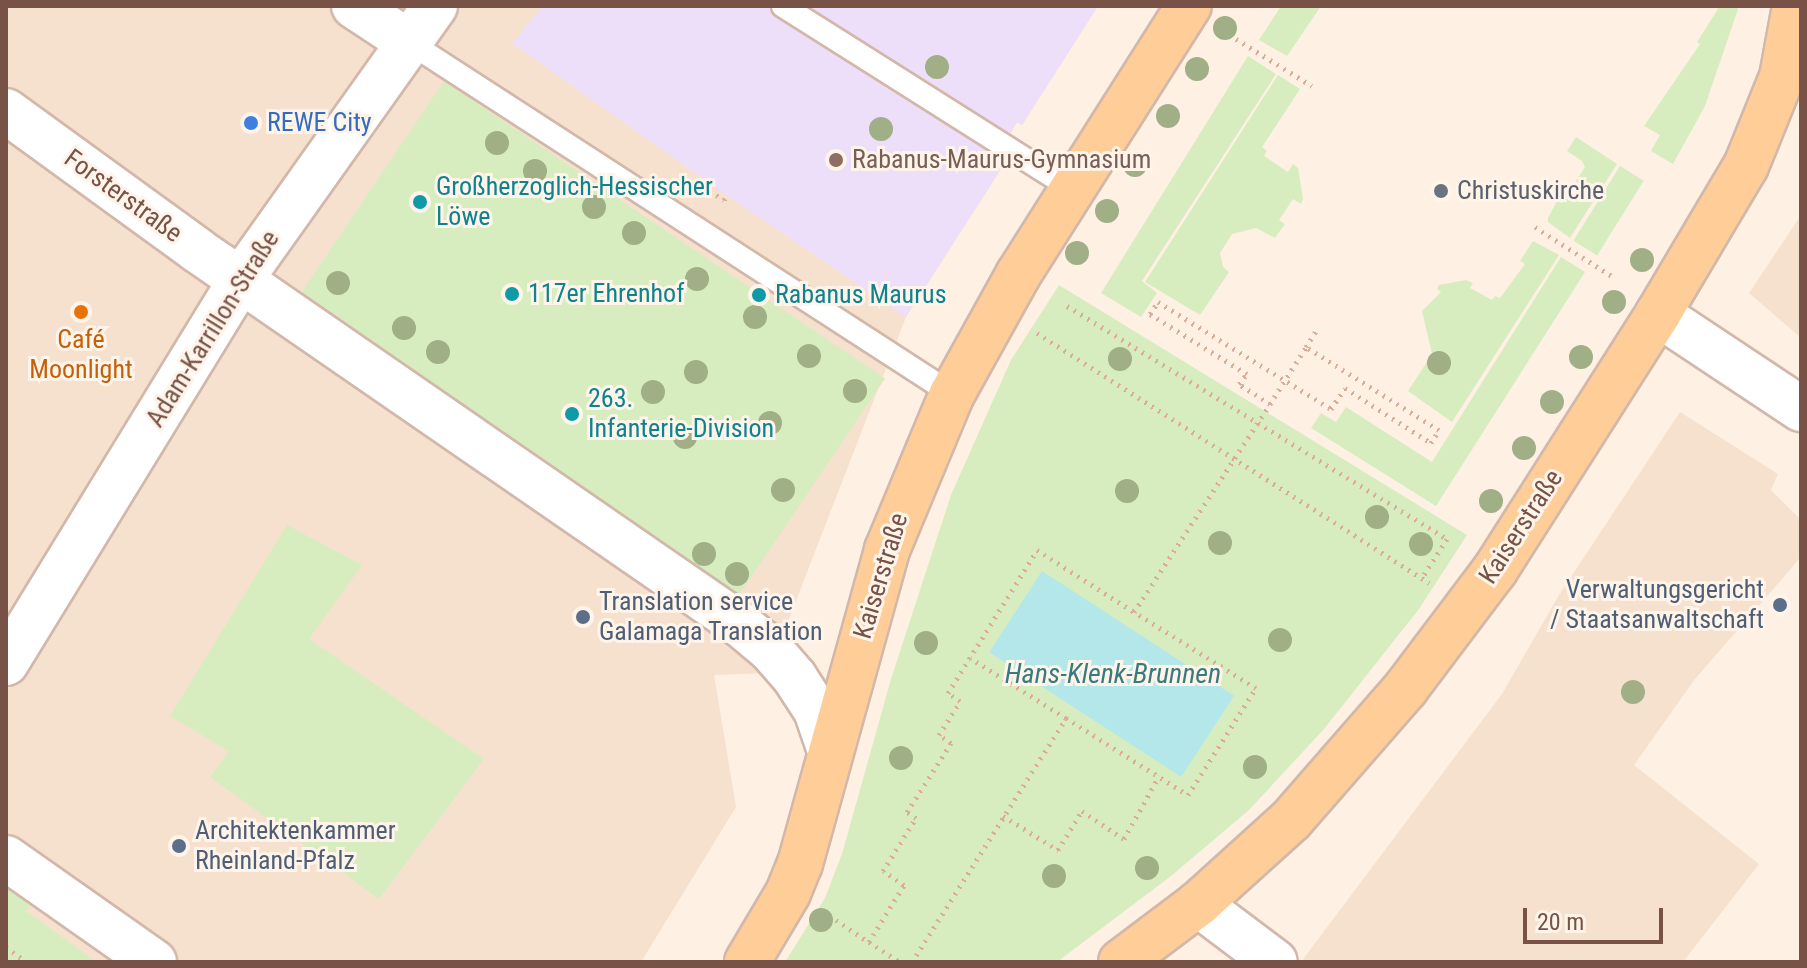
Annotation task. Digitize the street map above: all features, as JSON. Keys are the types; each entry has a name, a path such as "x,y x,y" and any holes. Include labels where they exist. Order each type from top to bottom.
{"main road":[{"name":"Kaiserstraße","path":"747,962 788,893 800,864 887,550 952,394 998,309 1189,6"},
{"name":"Kaiserstraße","path":"1121,962 1198,904 1291,820 1406,688 1495,570 1658,314 1746,166 1792,78 1795,6"}],"street":[{"path":"354,6 407,41"},
{"name":"Adam-Karrillon-Straße","path":"6,663 241,279 407,41 435,6"},
{"name":"Forsterstraße","path":"6,111 241,279"},
{"path":"241,279 741,625 770,649 795,678 816,710 830,751"},
{"path":"1658,314 1801,409"},
{"path":"10,864 154,962"},
{"path":"1198,904 1275,962"}],"lane":[{"path":"783,6 1072,189"},
{"path":"407,41 952,394"}],"path":[{"path":"1236,39 1312,86"},
{"path":"706,181 703,186 724,200 727,195"},
{"path":"1535,227 1615,278"},
{"path":"1270,404 1239,384 1247,374 1150,314 1158,302 1284,383 1331,409 1345,388 1431,443 1439,430 1306,347"},
{"path":"1067,306 1447,539 1422,578"},
{"path":"998,309 1432,585"},
{"path":"1134,612 1318,328"},
{"path":"869,942 904,885 883,871 916,818 907,812 951,743 939,735 960,701 948,693 1037,550 1256,688 1188,795 970,658"},
{"path":"912,962 1066,718"},
{"path":"1003,816 1058,850 1082,811 1124,839 1159,776"},
{"path":"836,920 900,962"},
{"path":"6,947 27,962"}],"shaded area":[{"path":"6,6 1098,6 1022,125 1017,122 993,164 1001,169 906,317 768,673 714,675 736,807 641,962 6,962"},
{"name":"Rabanus-Maurus-Gymnasium","path":"543,6 1098,6 1022,125 1017,122 993,164 1001,169 906,317 716,188 512,43"},
{"path":"1801,215 1801,338 1749,293"},
{"path":"1680,412 1778,474 1771,490 1801,520 1801,557 1695,679 1634,765 1759,864 1683,962 1301,962 1502,694 1559,595"}],"green space":[{"path":"1281,6 1321,6 1287,56 1259,40"},
{"path":"1713,6 1739,6 1705,106 1673,164 1651,151 1660,135 1644,126 1700,44 1697,42 1718,9"},
{"path":"1248,56 1276,74 1142,281 1157,293 1141,317 1101,293"},
{"path":"1278,75 1300,89 1262,147 1267,151 1264,156 1288,172 1293,164 1298,168 1303,199 1301,204 1293,199 1279,220 1285,224 1275,238 1256,228 1232,234 1220,253 1223,267 1229,272 1200,315 1145,282"},
{"name":"117er Ehrenhof","path":"444,81 885,378 736,600 295,302"},
{"path":"1576,137 1617,164 1570,238 1548,222 1548,218 1557,201 1562,203 1585,167 1582,161 1567,151"},
{"path":"1620,166 1644,181 1597,255 1573,241"},
{"path":"1533,241 1559,255 1452,422 1408,391 1432,354 1422,311 1441,292 1437,289 1439,285 1466,280 1473,283 1470,288 1492,300 1495,296 1500,298 1525,264 1520,261"},
{"path":"1561,257 1585,272 1436,506 1311,428 1321,413 1336,422 1346,407 1432,462"},
{"path":"1059,285 1467,535 1419,609 1324,729 1249,810 1171,876 1057,962 785,962 825,898 842,854 891,679 951,495 1011,360"},
{"path":"287,525 362,565 309,639 484,759 379,899 210,777 229,751 170,716"},
{"path":"6,878 34,899 26,911 97,962 6,962"}],"water":[{"name":"Hans-Klenk-Brunnen","path":"1042,571 1234,696 1181,777 989,652"}],"place":[{"name":"REWE City","path":"251,123"},
{"name":"Rabanus-Maurus-Gymnasium","path":"836,160"},
{"name":"Christuskirche","path":"1441,191"},
{"name":"Großherzoglich-Hessischer Löwe","path":"420,202"},
{"name":"117er Ehrenhof","path":"512,294"},
{"name":"Rabanus Maurus","path":"759,295"},
{"name":"Café Moonlight","path":"81,312"},
{"name":"263. Infanterie-Division","path":"572,414"},
{"name":"Verwaltungsgericht / Staatsanwaltschaft","path":"1780,605"},
{"name":"Translation service Galamaga Translation","path":"583,617"},
{"name":"Architektenkammer Rheinland-Pfalz","path":"179,846"}]}
